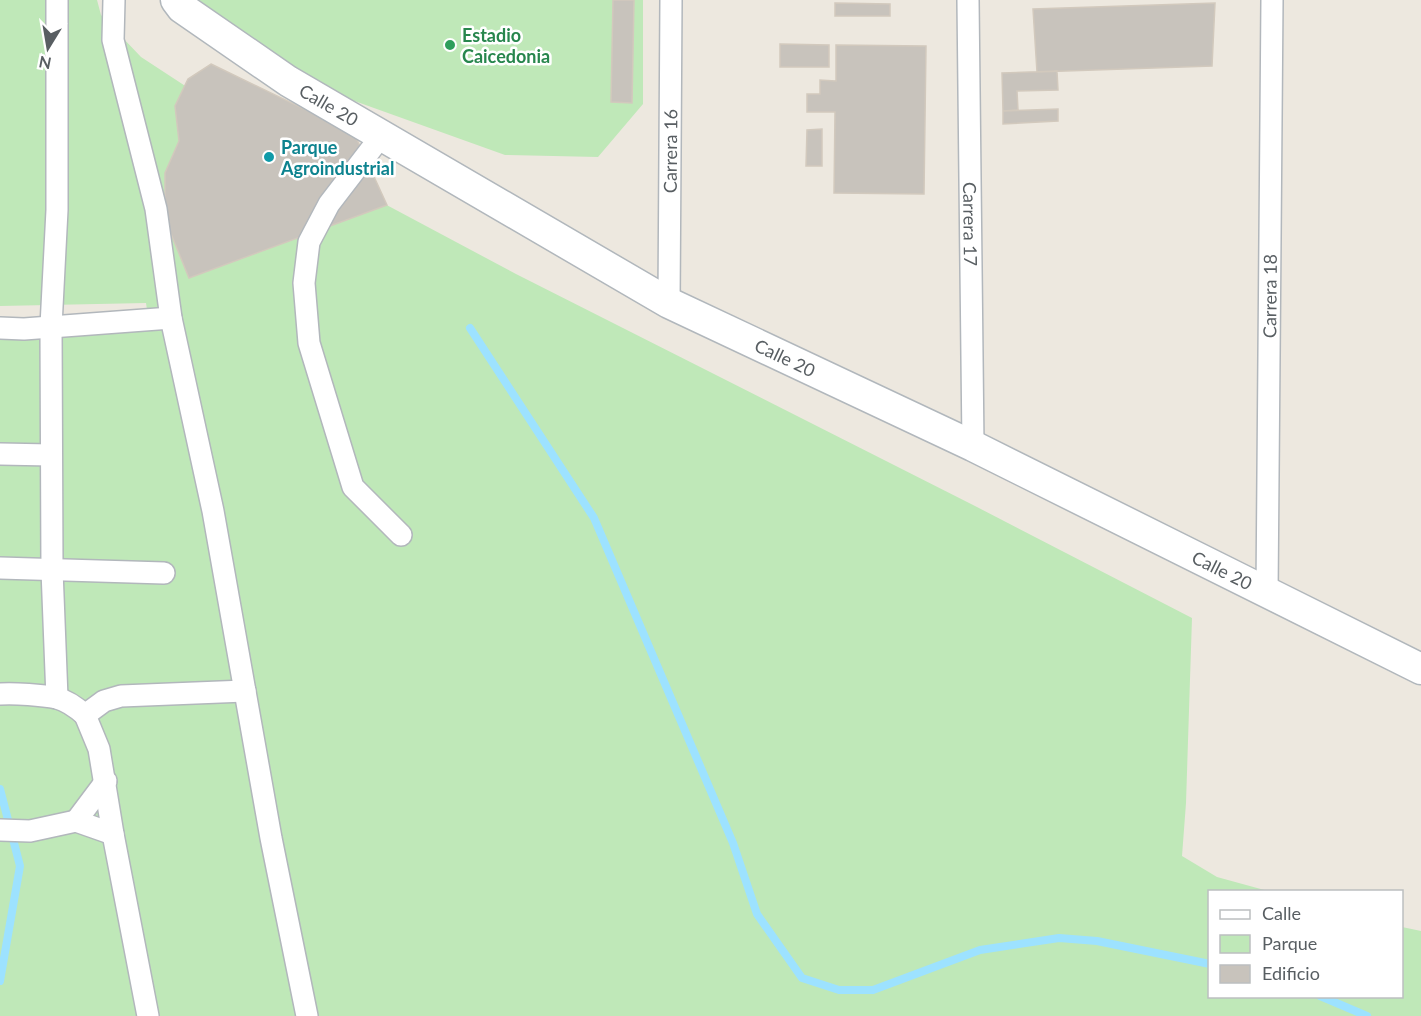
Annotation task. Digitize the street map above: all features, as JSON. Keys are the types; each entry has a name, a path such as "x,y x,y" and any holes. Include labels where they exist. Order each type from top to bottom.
{"main road":[{"name":"Calle 20","path":"176,0 182,8 288,81 669,303 973,446 1421,669"}],"street":[{"path":"57,0 57,210 51,326 52,570 57,698"},
{"path":"114,0 113,40 156,209 171,318 213,511 271,838 307,1016"},
{"name":"Carrera 16","path":"669,303 671,0"},
{"name":"Carrera 17","path":"968,0 973,446"},
{"name":"Carrera 18","path":"1267,593 1272,0"},
{"path":"382,135 329,204 309,242 304,283 309,343 353,487 401,536"},
{"path":"0,328 171,318"},
{"path":"0,454 51,455"},
{"path":"0,568 164,573"},
{"path":"86,715 104,701 121,696 245,691"},
{"path":"0,694 57,698 86,715 99,749 106,781 113,834 148,1016"},
{"path":"76,821 106,781"},
{"path":"0,830 30,831 76,821 113,834"}],"green space":[{"path":"0,0 97,0 101,15 141,57 336,178 516,274 1192,618 1182,856 1217,877 1264,890 1208,890 1208,998 1403,998 1403,927 1421,931 1421,1016 0,1016 0,337 150,329 146,303 0,306"},
{"name":"Estadio Caicedonia","path":"191,0 643,0 643,104 598,157 505,155 321,89"}],"building":[{"path":"613,0 634,0 632,103 611,102"},
{"path":"835,3 890,4 890,16 835,16"},
{"path":"1215,3 1212,66 1037,72 1033,9"},
{"path":"780,44 829,45 829,67 780,67"},
{"path":"836,45 926,46 924,194 834,193 835,112 807,112 807,94 820,94 820,80 836,81"},
{"name":"Parque Agroindustrial","path":"211,64 354,133 387,205 189,278 165,219 165,173 179,141 175,106 188,79"},
{"path":"1057,71 1058,90 1017,91 1018,110 1003,111 1002,73"},
{"path":"1058,109 1058,121 1003,124 1003,111"},
{"path":"822,129 822,166 806,166 807,130"}],"waterway":[{"path":"470,328 594,518 733,843 757,914 802,978 839,990 873,990 980,950 1059,938 1097,941 1208,964"},
{"path":"0,789 20,866 0,981"},
{"path":"1325,998 1367,1016"}],"place":[{"name":"Estadio Caicedonia","path":"450,45"},
{"name":"Parque Agroindustrial","path":"269,157"}]}
